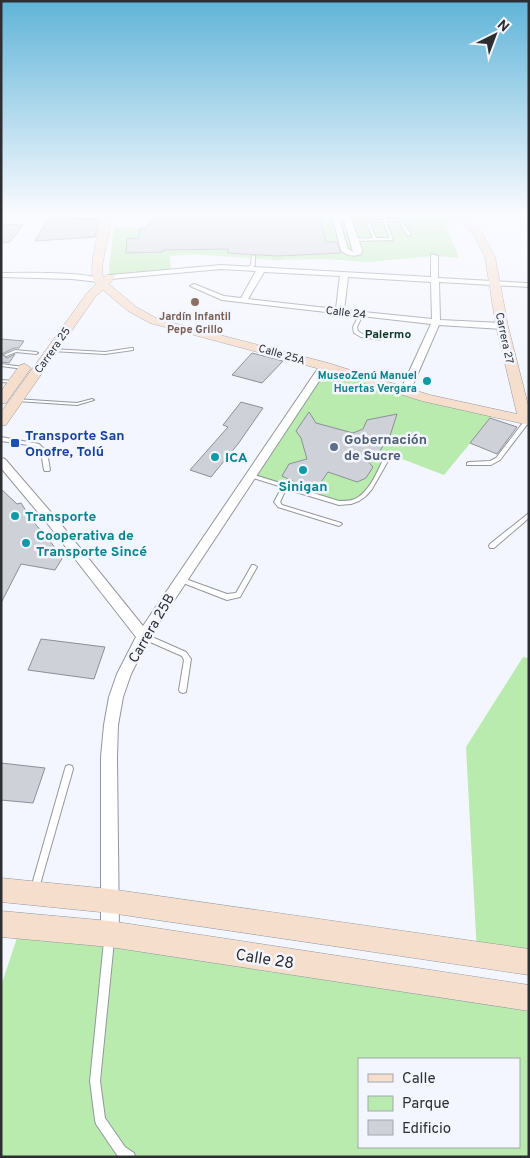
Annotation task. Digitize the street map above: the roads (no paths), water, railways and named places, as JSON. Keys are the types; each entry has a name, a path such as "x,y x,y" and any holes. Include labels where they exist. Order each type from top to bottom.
{"main road":[{"path":"98,267 107,277"},
{"path":"107,277 109,267"},
{"name":"Carrera 27","path":"492,267 502,326 527,417"},
{"name":"Carrera 25","path":"1,422 91,295 107,277"},
{"name":"Carrera 25","path":"1,400 83,288 107,277"},
{"name":"Calle 25A","path":"107,277 132,309 154,321 324,366 427,398 527,417"},
{"name":"Calle 25A","path":"107,277 137,305 159,317 294,350 380,376 391,382 527,417"},
{"path":"324,366 330,364 391,382"},
{"path":"1,890 110,901 529,962"},
{"name":"Calle 28","path":"1,924 110,934 529,998"}],"street":[{"path":"407,386 436,322 434,267"},
{"path":"1,276 107,277 197,268 526,284"},
{"path":"243,301 261,270"},
{"path":"340,311 344,274"},
{"name":"Calle 24","path":"194,286 222,298 243,301 436,322 502,326"},
{"name":"Carrera 25B","path":"110,934 109,757 111,726 116,697 124,674 143,636 180,579 324,366"},
{"path":"1,461 51,520 143,636"}],"lane":[{"path":"361,314 356,326 356,332 363,336 378,339"},
{"path":"52,350 104,352 131,349"},
{"path":"6,355 15,351 36,353"},
{"path":"1,365 24,368"},
{"path":"1,380 14,382"},
{"path":"17,400 77,404 92,400"},
{"path":"469,464 491,463 498,459 527,417"},
{"path":"1,439 37,445 44,452 47,470"},
{"path":"250,475 349,505 364,497 389,454"},
{"path":"285,486 277,502 280,506 339,524"},
{"path":"492,546 529,515"},
{"path":"180,579 227,597 233,597 238,595 254,566"},
{"path":"143,636 184,654 188,659 183,690"},
{"path":"33,892 69,769"},
{"path":"110,934 95,1081 100,1120 120,1151 130,1157"}],"place":[{"name":"Jardín Infantil Pepe Grillo","path":"195,302"},
{"name":"MuseoZenú Manuel Huertas Vergara","path":"427,381"},
{"name":"Transporte San Onofre, Tolú","path":"15,443"},
{"name":"Gobernación de Sucre","path":"334,447"},
{"name":"ICA","path":"215,457"},
{"name":"Sinigan","path":"303,470"},
{"name":"Transporte","path":"15,516"},
{"name":"Cooperativa de Transporte Sincé","path":"26,543"}],"district":[{"name":"Palermo","path":"388,334"}]}
